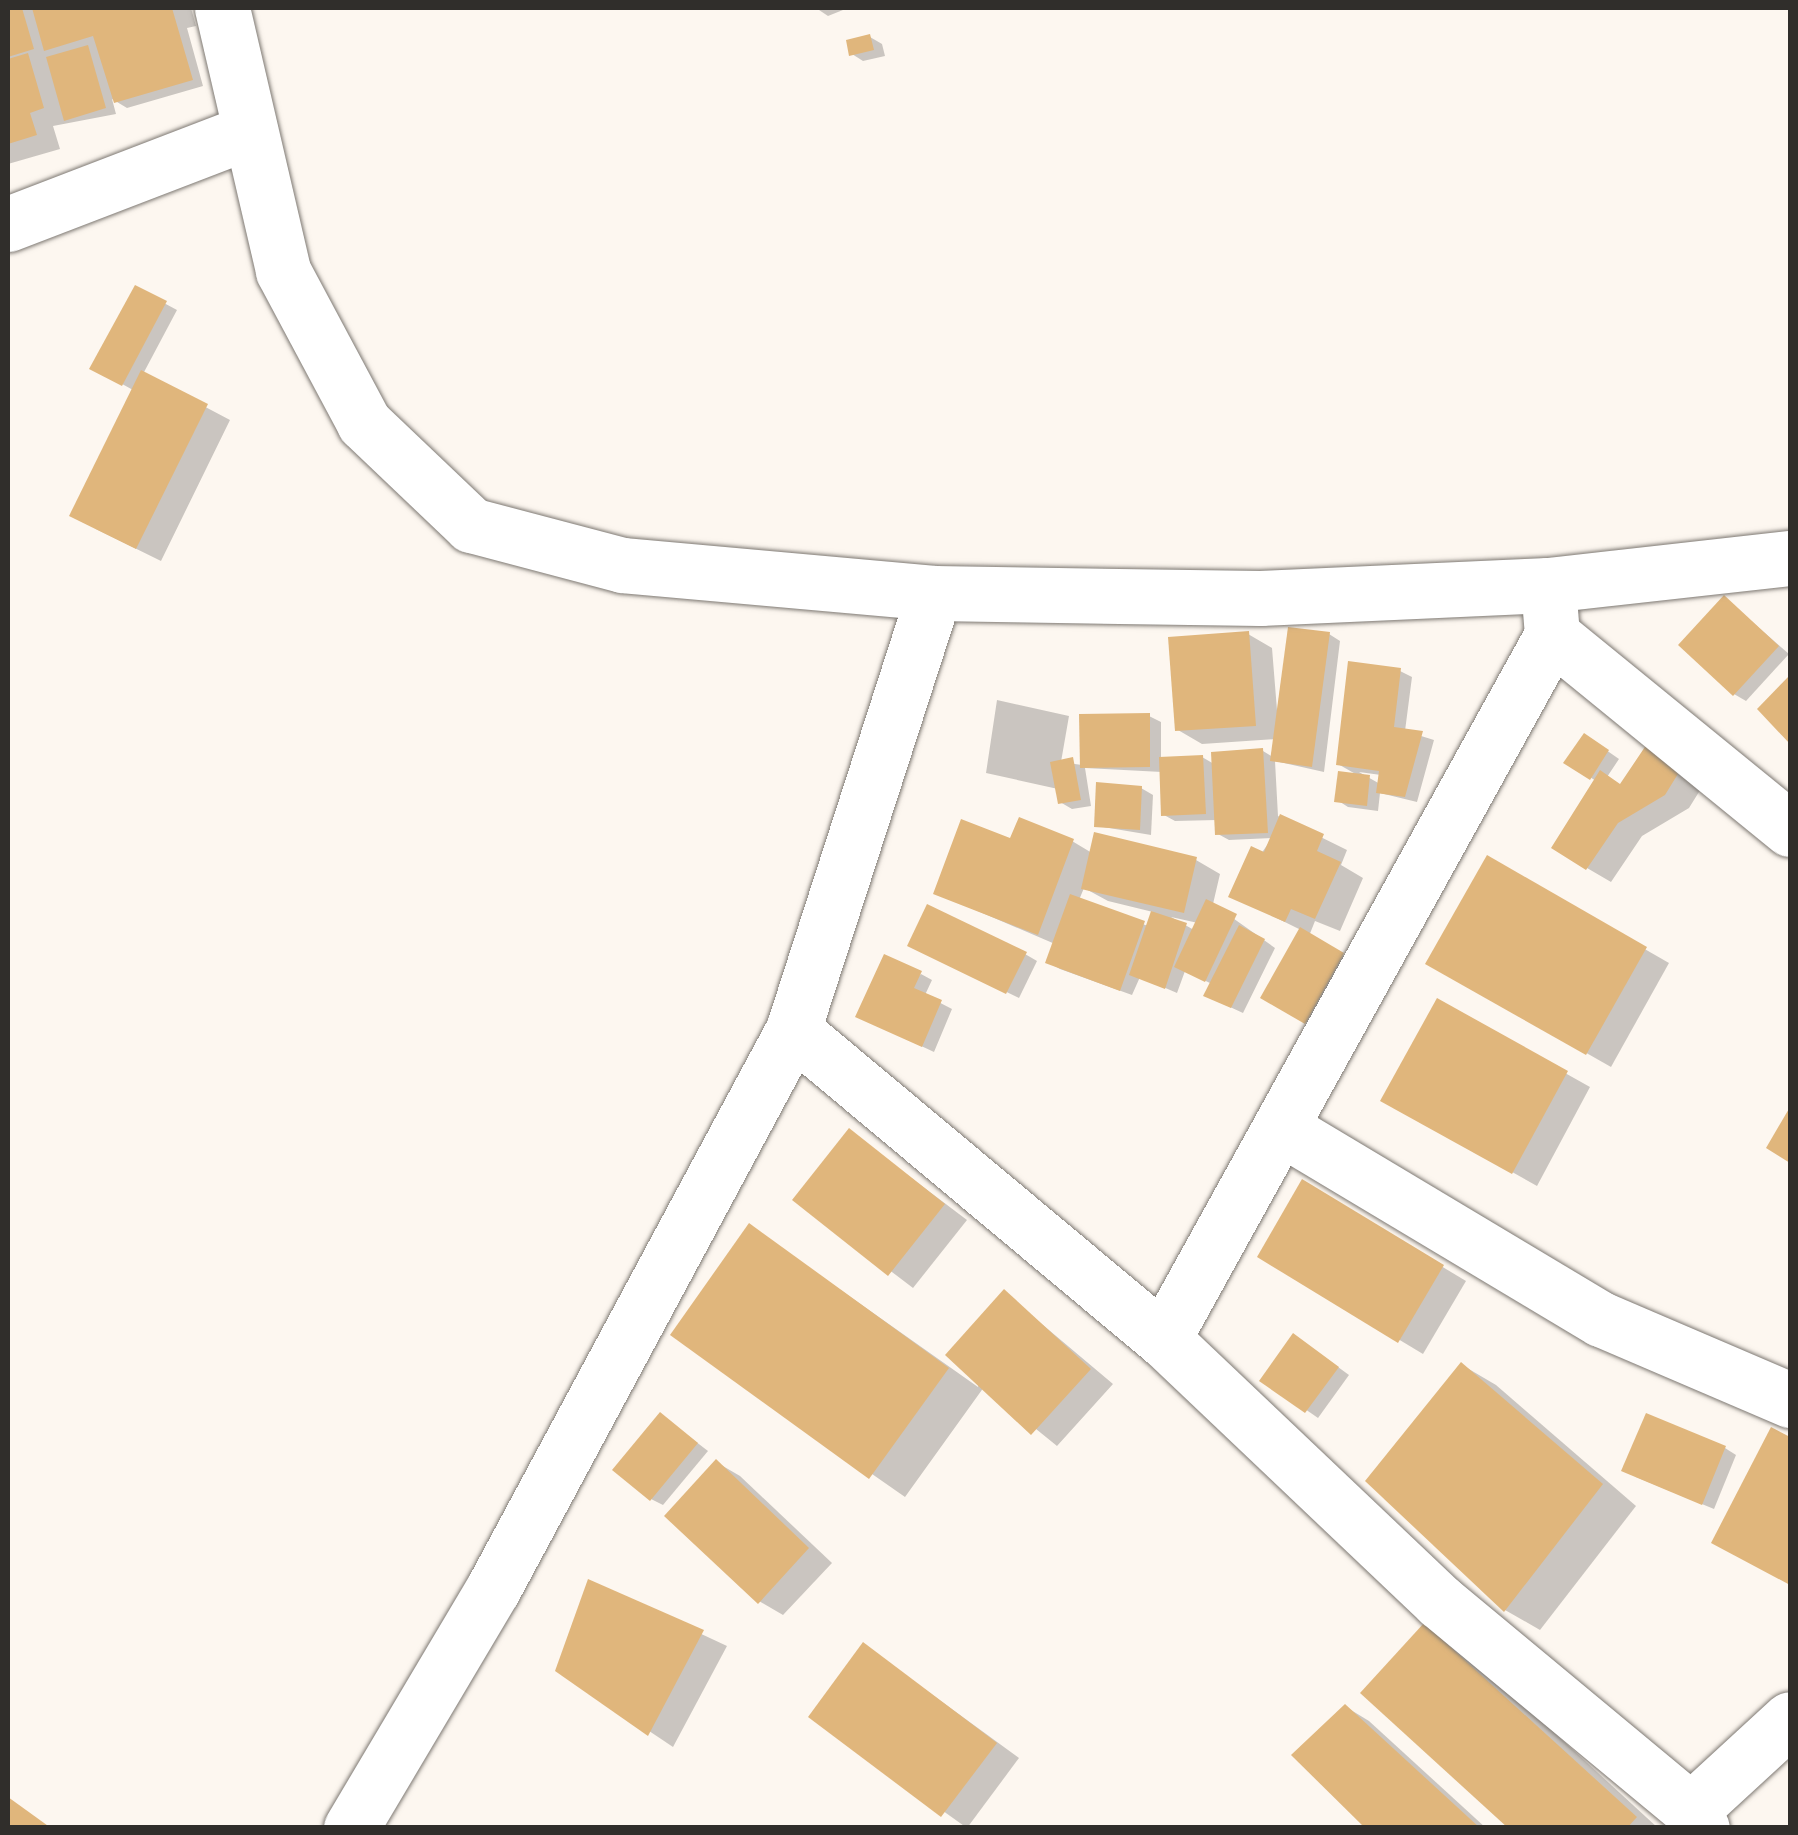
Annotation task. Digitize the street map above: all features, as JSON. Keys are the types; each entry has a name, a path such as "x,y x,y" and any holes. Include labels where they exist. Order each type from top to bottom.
{"street":[{"path":"222,8 283,271 364,423 472,524 622,566 934,593 1260,598 1550,610 1790,558"},
{"path":"8,224 250,130"},
{"path":"351,1828 493,1589 793,1030 934,593"},
{"path":"1550,610 1790,829"},
{"path":"1163,1339 1283,1128 1550,610"},
{"path":"793,1030 1163,1339 1439,1601 1696,1819 1790,1720"},
{"path":"1283,1128 1601,1318 1790,1400"}],"building":[{"path":"8,8 22,8 34,49 8,57"},
{"path":"32,8 172,8 193,80 114,103 93,36 44,51"},
{"path":"870,34 874,50 849,56 846,40"},
{"path":"88,45 106,108 64,121 46,57"},
{"path":"28,53 44,108 30,113 37,135 8,144 8,59"},
{"path":"135,285 167,301 122,386 89,369"},
{"path":"141,370 208,404 136,549 69,516"},
{"path":"1724,595 1779,646 1733,696 1678,645"},
{"path":"1288,627 1330,632 1312,767 1270,761"},
{"path":"1249,631 1256,726 1175,731 1168,637"},
{"path":"1348,661 1401,668 1394,727 1423,731 1405,797 1376,793 1379,771 1336,765"},
{"path":"1790,675 1790,744 1757,709"},
{"path":"1150,713 1150,767 1080,768 1079,714"},
{"path":"1655,732 1689,756 1665,795 1618,823 1586,870 1551,848 1600,770 1620,784"},
{"path":"1584,733 1609,750 1590,780 1563,763"},
{"path":"1263,748 1268,833 1215,835 1211,752"},
{"path":"1203,755 1206,814 1161,816 1159,757"},
{"path":"1073,757 1081,800 1058,804 1050,762"},
{"path":"1338,771 1370,775 1367,806 1334,802"},
{"path":"1096,782 1142,786 1140,830 1094,827"},
{"path":"1280,814 1324,834 1317,851 1341,862 1315,919 1291,909 1285,922 1228,897 1251,846 1264,852"},
{"path":"1019,817 1074,839 1038,935 933,894 961,819 1010,838"},
{"path":"1094,832 1197,857 1184,913 1081,889"},
{"path":"1487,855 1647,947 1586,1055 1425,964"},
{"path":"1070,894 1145,921 1120,991 1045,963"},
{"path":"1206,899 1237,914 1205,982 1174,967"},
{"path":"927,904 1027,952 1006,994 907,946"},
{"path":"1151,911 1187,923 1165,989 1129,975"},
{"path":"1239,925 1265,939 1231,1008 1203,996"},
{"path":"1300,927 1344,953 1305,1024 1260,998"},
{"path":"884,954 922,971 914,988 942,1000 922,1047 855,1017"},
{"path":"1437,998 1568,1071 1512,1174 1380,1101"},
{"path":"1790,1107 1790,1163 1766,1148"},
{"path":"849,1128 945,1204 888,1276 792,1200"},
{"path":"1302,1179 1444,1265 1398,1343 1257,1257"},
{"path":"749,1223 949,1368 869,1479 670,1335"},
{"path":"1004,1289 1091,1369 1031,1435 945,1355"},
{"path":"1293,1333 1339,1367 1305,1413 1259,1381"},
{"path":"1461,1362 1603,1484 1504,1612 1365,1481"},
{"path":"660,1412 698,1443 650,1501 612,1470"},
{"path":"1646,1413 1726,1446 1702,1505 1621,1471"},
{"path":"1771,1427 1790,1437 1790,1585 1711,1543"},
{"path":"716,1459 809,1548 758,1604 664,1516"},
{"path":"588,1579 704,1630 648,1736 555,1671"},
{"path":"1424,1623 1637,1817 1627,1828 1508,1828 1360,1693"},
{"path":"863,1642 997,1743 941,1817 808,1717"},
{"path":"1345,1704 1480,1828 1365,1828 1291,1755"},
{"path":"8,1797 51,1828 8,1828"}]}
